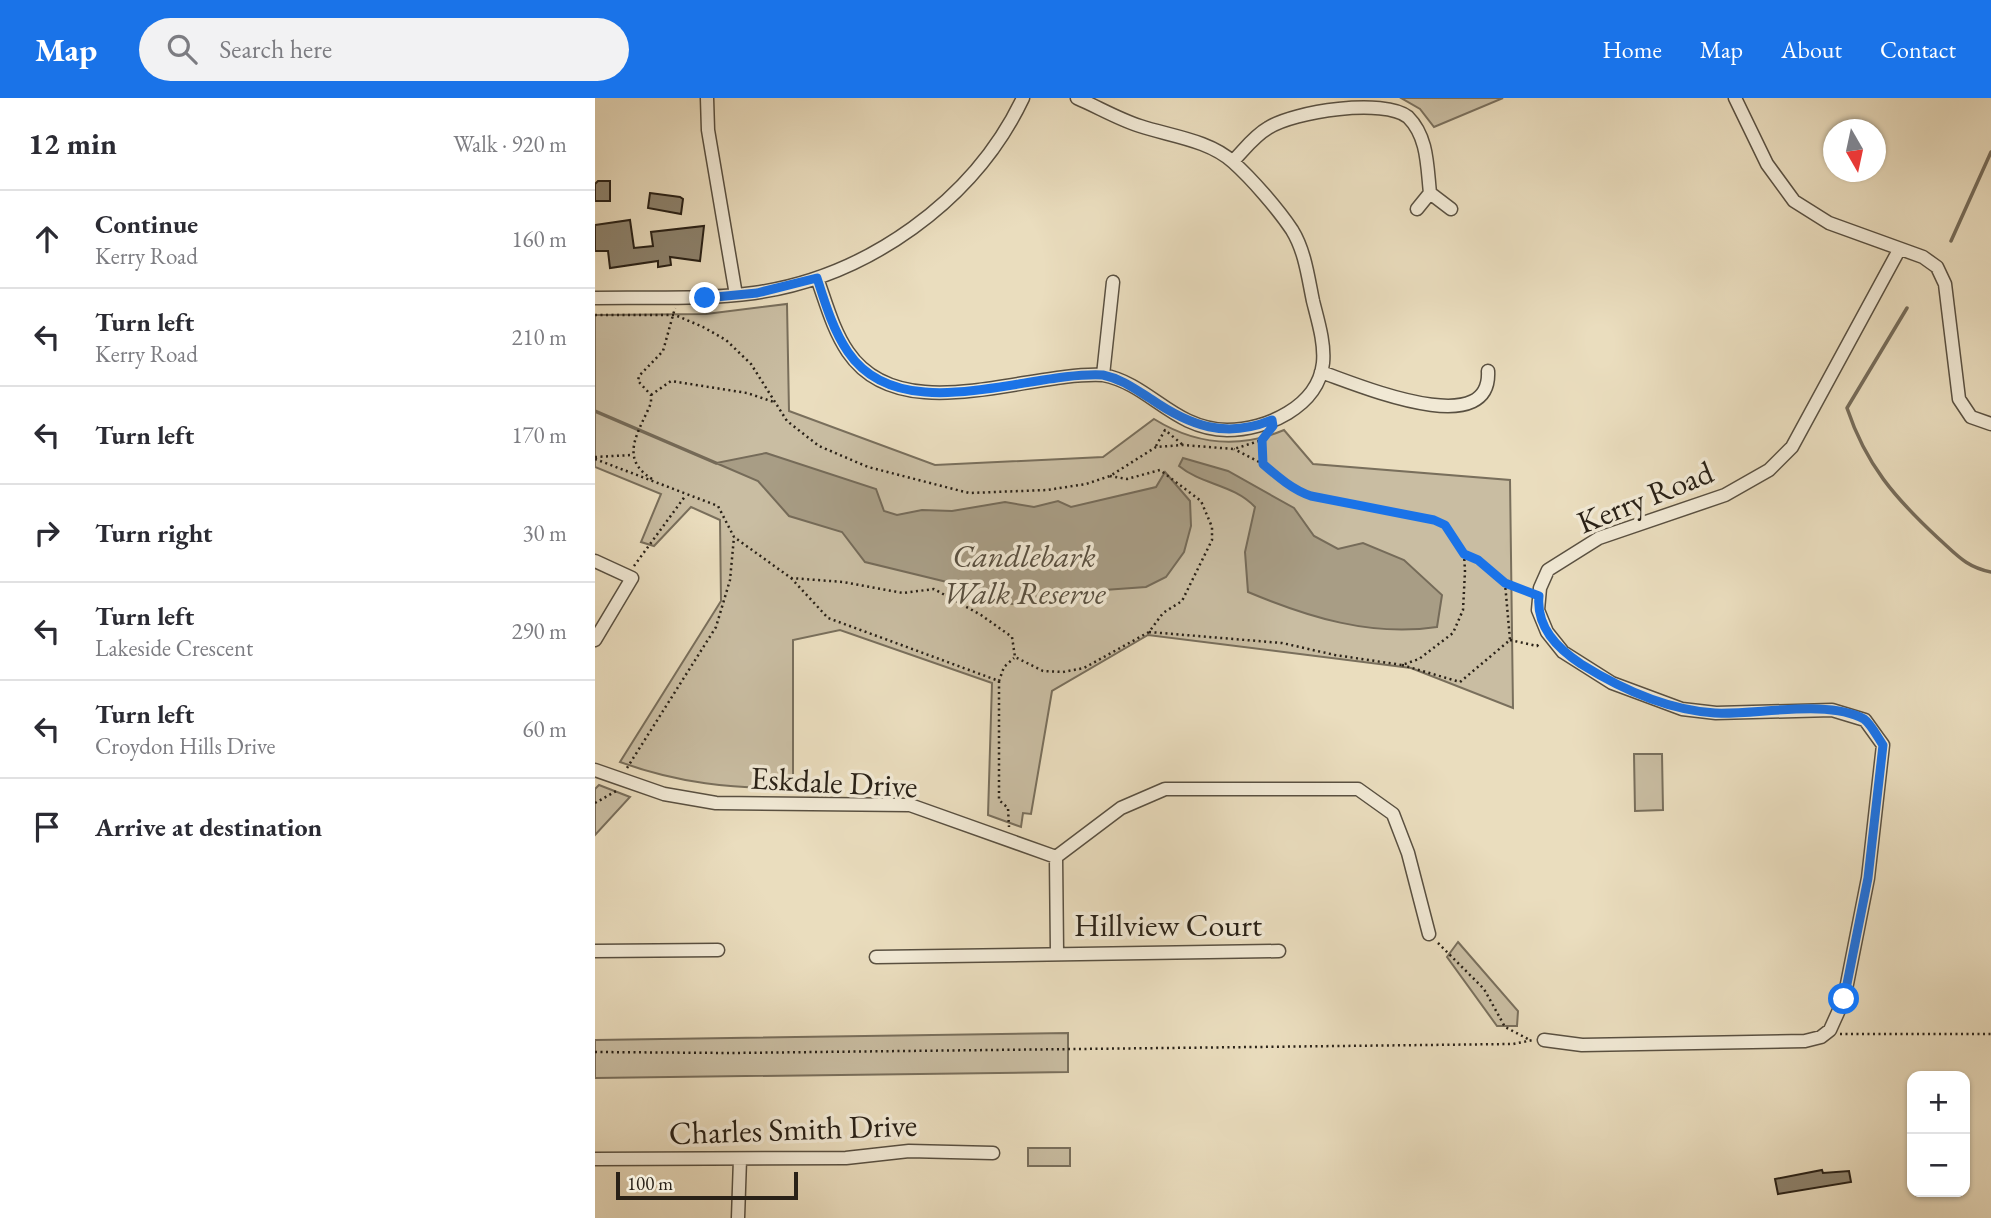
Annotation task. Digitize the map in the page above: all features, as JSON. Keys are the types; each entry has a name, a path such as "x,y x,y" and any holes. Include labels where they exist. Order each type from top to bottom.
{"street":[{"path":"707,98 708,130 736,295"},
{"path":"595,298 736,295 777,289 817,278 886,245 943,204 992,151 1023,98"},
{"path":"817,278 831,317 849,352 866,371 898,388 940,393 1103,375 1126,382 1178,418 1201,427 1236,430 1272,420 1307,398 1321,372 1322,345 1305,261 1291,229 1233,161 1214,149 1137,125 1077,98"},
{"path":"1735,98 1767,164 1794,201 1813,215 1923,257 1941,274 1945,284 1959,399 1971,418 1991,424"},
{"path":"1233,161 1267,128 1296,116 1332,108 1386,106 1406,115 1423,140 1430,193 1451,209"},
{"path":"1417,209 1430,193"},
{"name":"Kerry Road","path":"1539,596 1548,570 1599,538 1725,495 1769,470 1792,447 1899,250"},
{"path":"1103,375 1113,282"},
{"path":"1321,372 1402,398 1445,407 1471,402 1481,397 1487,388 1488,371"},
{"path":"595,561 632,578 595,640"},
{"path":"1539,596 1538,610 1550,635 1563,652 1612,683 1682,709 1716,713 1832,710 1865,720 1883,745 1868,878 1844,999 1830,1030 1821,1037 1805,1041 1582,1045 1544,1041"},
{"name":"Eskdale Drive","path":"595,770 664,794 716,803 909,805 1004,836 1056,857"},
{"path":"1057,952 1056,857 1121,808 1165,789 1357,789 1393,814 1408,853 1429,934"},
{"path":"595,950 718,950"},
{"name":"Hillview Court","path":"876,957 1057,952 1279,951"},
{"name":"Charles Smith Drive","path":"595,1160 846,1158 909,1151 993,1153"},
{"path":"738,1218 740,1158"}],"path":[{"path":"659,483 635,465 632,455 651,403 651,395 638,381 639,376 663,351 675,315 674,298"},
{"path":"595,315 675,315 726,340 751,364 787,421 841,458 969,493 1056,489 1110,476 1156,447 1183,444 1234,449 1263,464 1298,492 1445,525 1464,554 1465,595 1458,625 1436,647 1402,665"},
{"path":"651,395 671,381 747,393 775,402"},
{"path":"1234,449 1262,440 1273,426 1272,420"},
{"path":"1156,447 1165,430 1183,444"},
{"path":"1262,440 1263,464"},
{"path":"595,458 632,455"},
{"path":"595,458 718,506 734,537 791,578 828,618 999,681"},
{"path":"1015,657 1043,671 1063,672 1084,668 1149,632 1163,613 1182,601 1188,592 1212,540 1205,506 1160,470 1127,479 1110,476"},
{"path":"627,575 686,495"},
{"path":"595,803 618,790 631,757 716,627 730,580 734,537"},
{"path":"1464,554 1478,560 1505,583 1539,596"},
{"path":"791,578 843,582 903,593 934,589 981,615 1012,637 1015,657"},
{"path":"1505,583 1510,640"},
{"path":"1149,632 1282,643 1335,655 1402,665 1460,682 1510,640"},
{"path":"1510,640 1537,646 1550,635"},
{"path":"1004,836 1011,824 1008,808 999,800 999,681 1004,667 1015,657"},
{"path":"1429,934 1484,989 1505,1027 1530,1040"},
{"path":"1830,1030 1842,1035 1991,1034"},
{"path":"595,1052 730,1053 1513,1044 1530,1040 1544,1041"}],"green space":[{"path":"1401,98 1503,98 1434,127 1420,109"},
{"name":"Candlebark Walk Reserve","path":"787,304 789,411 935,465 1103,457 1154,419 1186,434 1218,441 1251,440 1284,430 1313,464 1510,480 1513,708 1411,668 1148,635 1052,691 1031,814 1023,813 1021,827 988,815 992,683 840,630 793,640 793,788 748,787 684,780 620,762 721,601 720,520 691,507 654,546 641,542 661,494 595,467 595,315 706,314"},
{"path":"1634,754 1662,754 1663,810 1635,811"},
{"path":"599,785 630,797 595,835 595,789"},
{"path":"1458,942 1518,1011 1517,1026 1497,1026 1447,957"},
{"path":"1068,1033 1068,1072 595,1078 595,1040"},
{"path":"1028,1148 1070,1148 1070,1166 1028,1166"}],"shaded area":[{"path":"766,453 876,489 884,511 897,515 922,510 952,511 1005,502 1034,507 1058,501 1071,507 1156,487 1165,472 1190,501 1191,526 1184,552 1166,577 1146,587 1104,590 1049,603 1007,604 951,583 865,562 842,532 789,516 758,481 716,463"},
{"path":"1183,458 1228,471 1294,508 1314,536 1338,549 1363,543 1404,560 1442,595 1437,627 1388,629 1340,623 1248,592 1245,552 1255,507 1237,494 1179,466"}],"building":[{"path":"598,181 610,181 610,201 595,201 595,184"},
{"path":"650,193 683,199 681,214 648,208"},
{"path":"630,220 634,248 653,246 651,232 704,226 700,261 670,257 671,265 658,267 658,261 610,268 608,251 595,251 595,225"},
{"path":"1822,1170 1823,1173 1849,1171 1851,1182 1778,1194 1775,1179"}],"waterway":[{"path":"1951,241 1991,152"},
{"path":"1907,308 1847,408 1863,447 1895,494 1968,564 1991,572"},
{"path":"595,411 716,463"}],"route":[{"path":"705,298 757,293 817,278 839,335 857,362 877,378 908,391 940,393 1103,375 1126,382 1178,418 1201,427 1236,430 1272,420 1273,426 1262,440 1263,464 1270,471 1298,492 1434,520 1445,525 1464,554 1478,560 1505,583 1522,587 1539,596 1538,610 1547,632 1563,652 1612,683 1682,709 1716,713 1832,710 1865,720 1883,745 1868,878 1844,999"}]}
